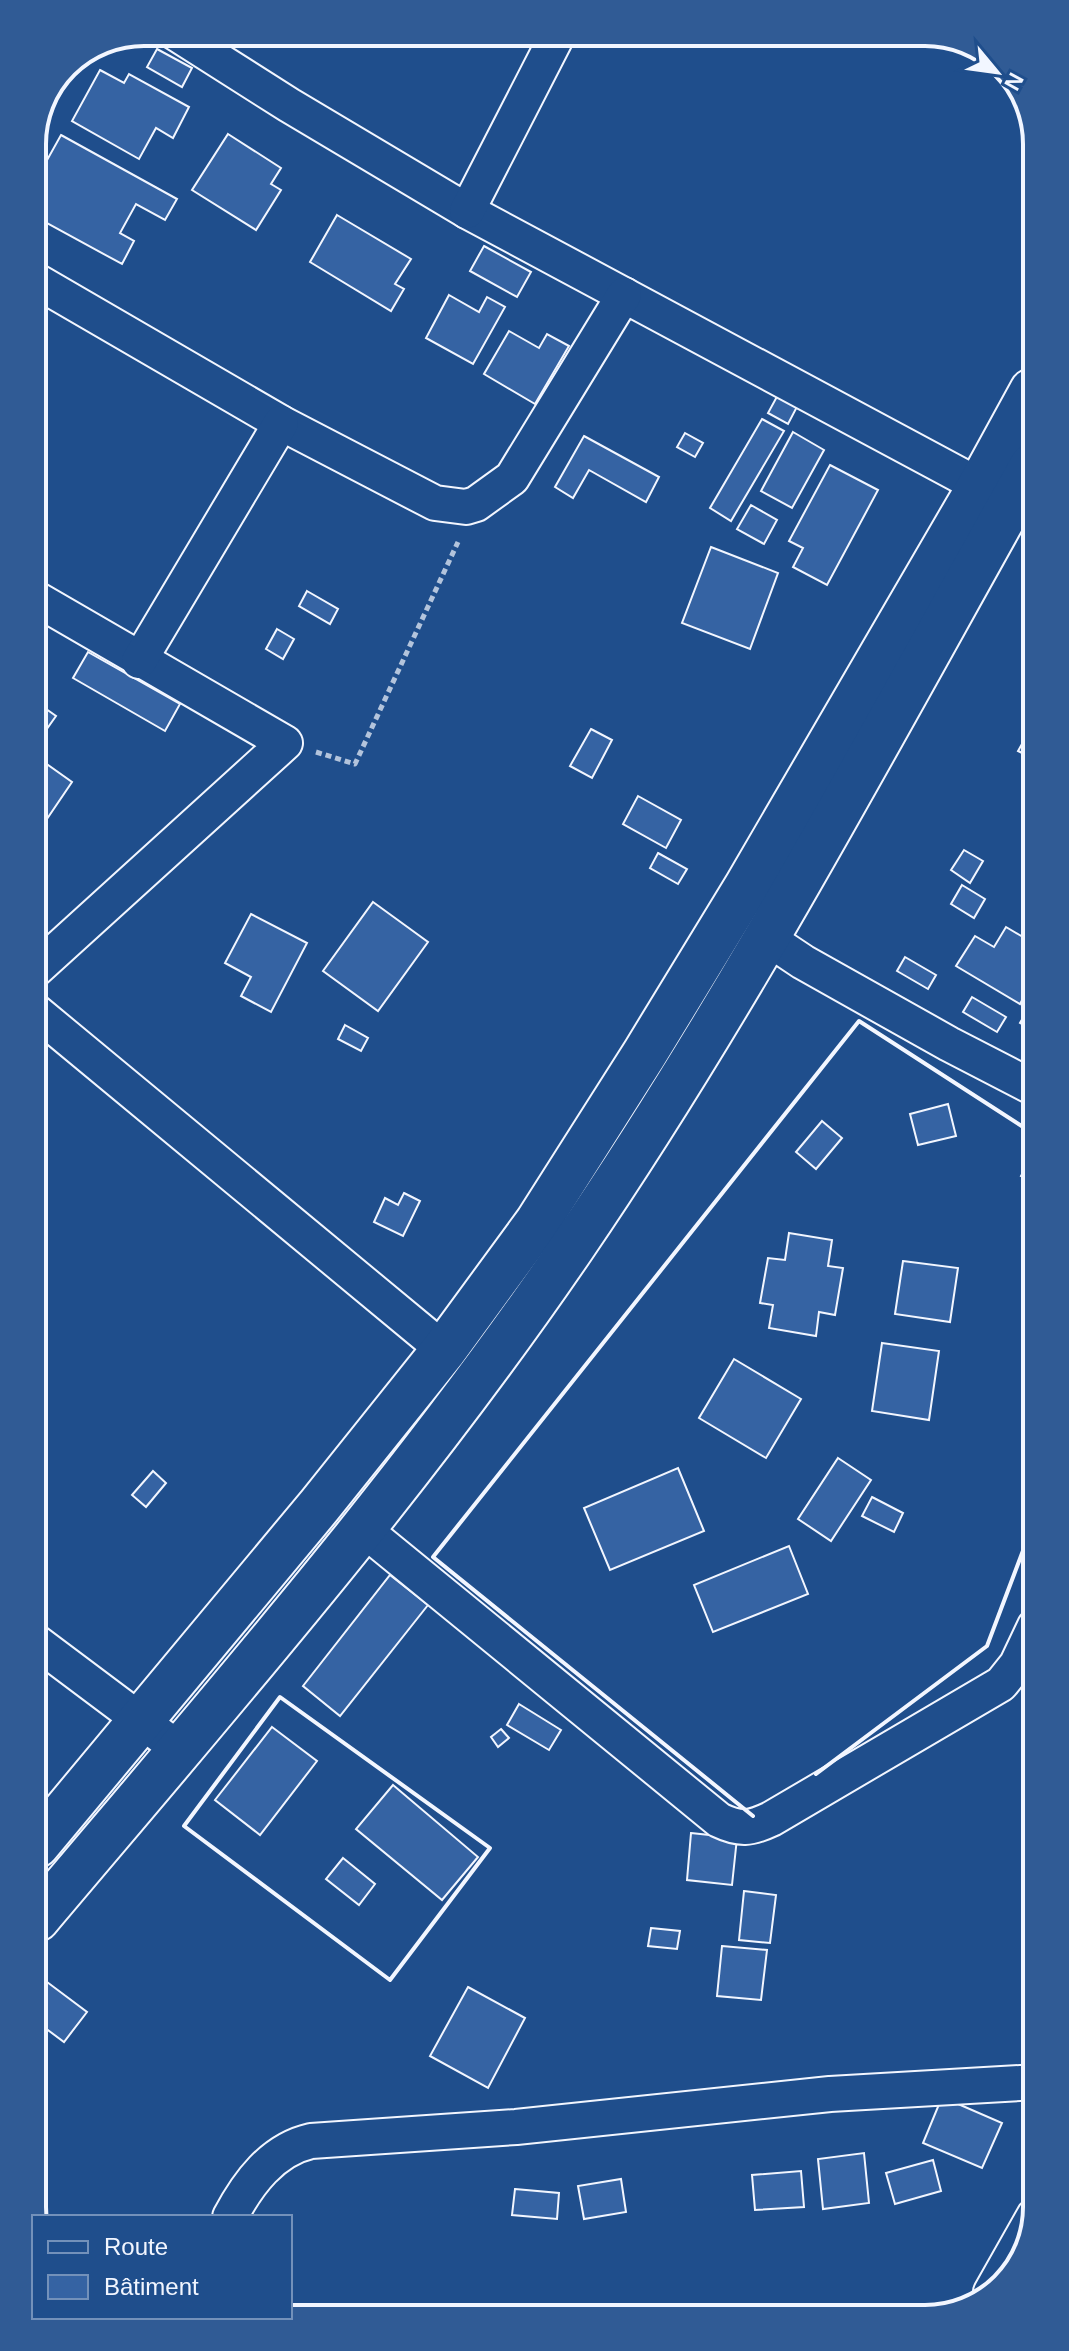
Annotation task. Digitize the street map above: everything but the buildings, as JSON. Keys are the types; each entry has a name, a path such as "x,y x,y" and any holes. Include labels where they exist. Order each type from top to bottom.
{"highway":[{"path":"46,1834 320,1505 444,1350 537,1223 747,886 1023,407"},
{"path":"46,1908 362,1528 498,1353 574,1244 767,938 1023,482"}],"street":[{"path":"196,46 467,211 980,486"},
{"path":"467,211 552,46"},
{"path":"46,287 281,423 435,503 466,507 476,504 512,478 624,295"},
{"path":"139,661 281,423"},
{"path":"46,605 285,743 46,960"},
{"path":"767,938 803,962 1023,1082"},
{"path":"46,1020 444,1350"},
{"path":"362,1528 719,1820 735,1828 751,1829 771,1819 1001,1684 1023,1651"},
{"path":"46,1650 180,1750"},
{"path":"231,2215 261,2170 294,2145 311,2141 516,2127 830,2094 1023,2083"}],"path":[{"path":"355,764 476,504"}],"wall":[{"path":"753,1816 433,1557 859,1021 1023,1127"},
{"path":"816,1774 987,1646 1023,1551"},
{"path":"280,1697 490,1848 390,1980 184,1826 280,1697"}]}
